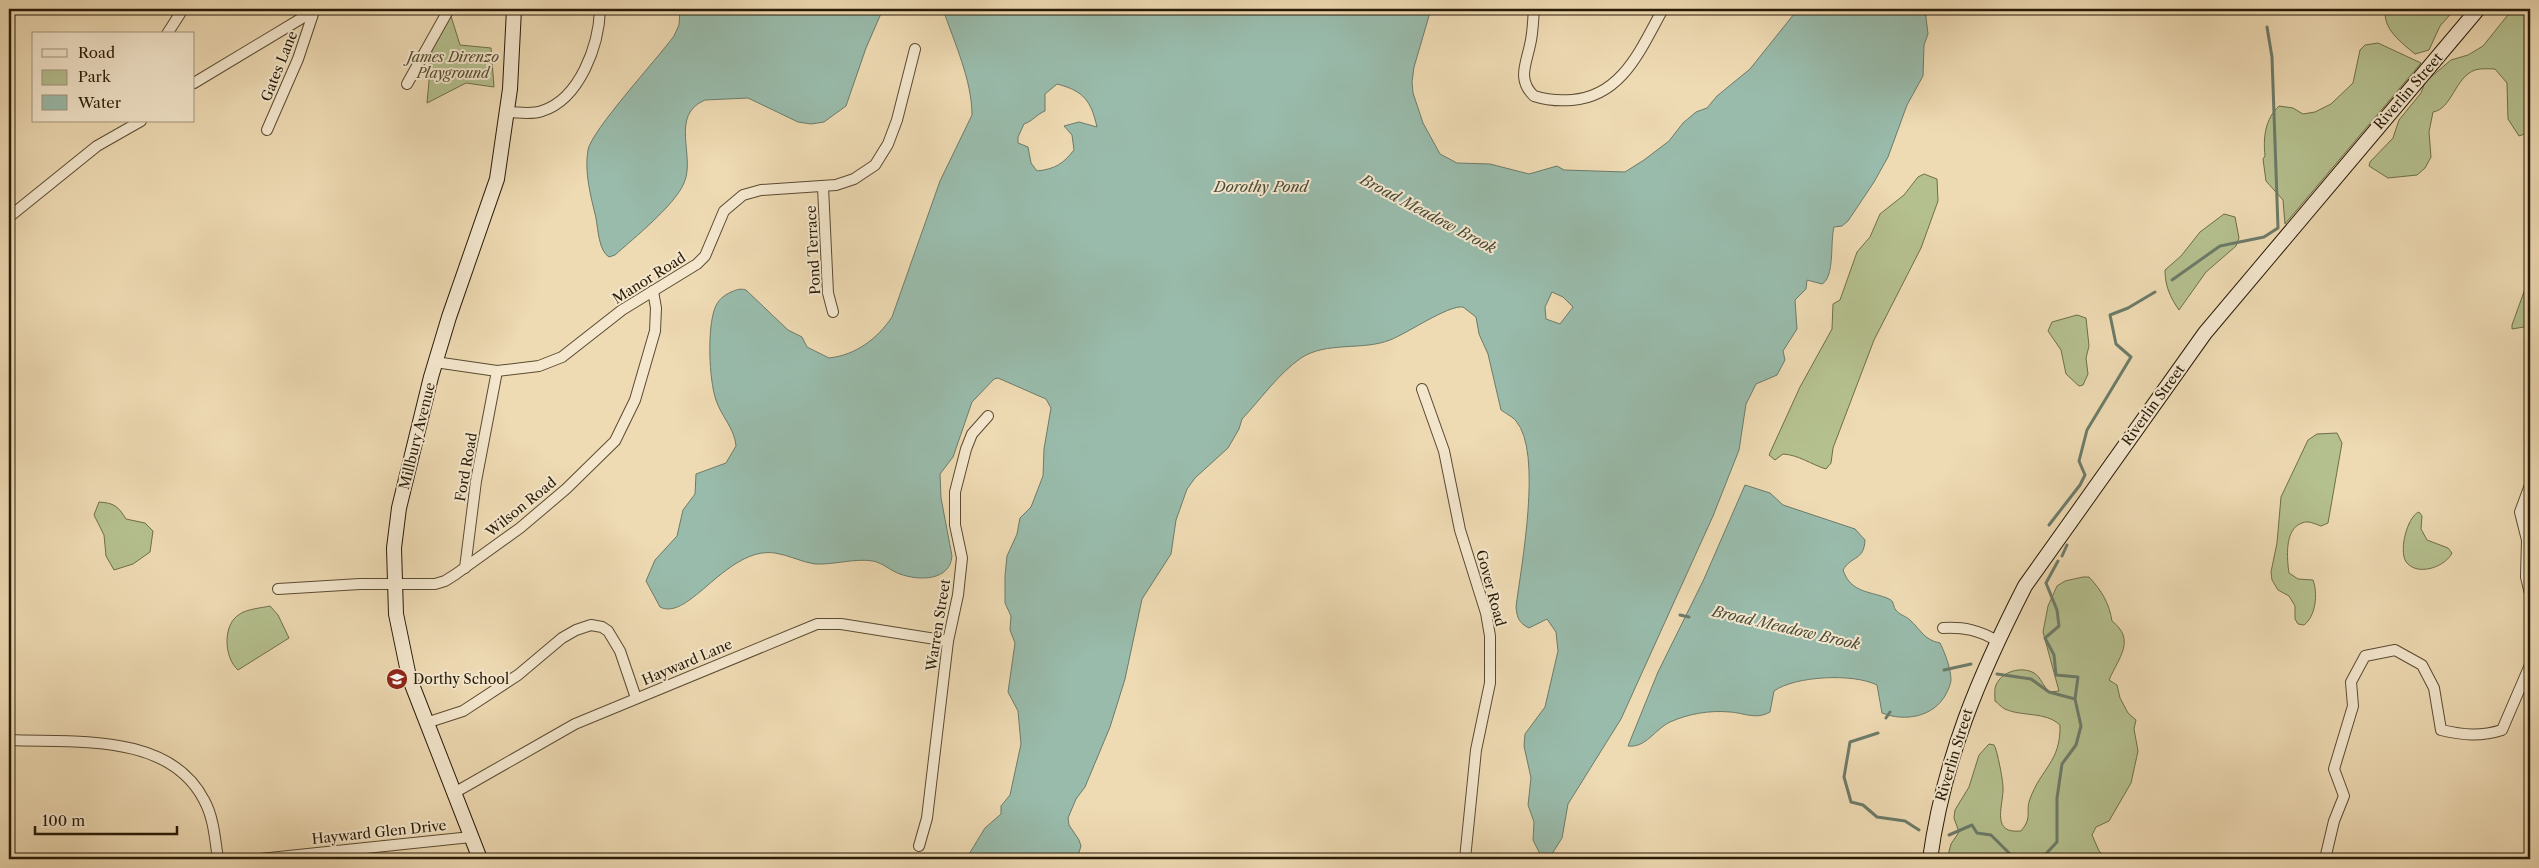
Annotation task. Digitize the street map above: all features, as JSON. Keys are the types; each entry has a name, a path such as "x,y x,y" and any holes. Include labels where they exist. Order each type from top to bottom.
{"street":[{"path":"168,32 183,9"},
{"path":"407,84 449,9"},
{"name":"Millbury Avenue","path":"480,859 409,677 401,646 393,584 394,548 399,508 435,362 497,179 507,112 514,9"},
{"path":"507,112 542,111 562,99 574,86 593,54 600,9"},
{"path":"1534,9 1523,78 1527,90 1534,96 1551,100 1587,98 1611,87 1625,71 1663,9"},
{"name":"Riverlin Street","path":"1930,859 1936,816 1947,768 1961,726 1997,641 2025,586 2205,333 2478,9"},
{"path":"195,82 316,10"},
{"name":"Gates Lane","path":"267,130 298,59 316,10"},
{"name":"Manor Road","path":"435,362 497,371 534,368 562,357 622,310 697,264 705,256 724,211 743,195 761,190 823,187 854,179 870,170 882,156 896,120 915,49"},
{"path":"9,216 97,146 139,122"},
{"name":"Pond Terrace","path":"823,187 828,293 833,312"},
{"name":"Wilson Road","path":"278,590 393,584 435,584 445,581 520,528 566,488 615,440 635,400 655,331 656,308 653,291"},
{"name":"Ford Road","path":"464,568 480,462 497,371"},
{"name":"Gover Road","path":"1422,389 1444,451 1460,530 1486,612 1490,636 1490,683 1476,750 1466,859"},
{"name":"Warren Street","path":"919,846 927,818 948,641 958,595 962,558 955,525 955,492 972,434 988,416"},
{"path":"2530,485 2520,512 2527,540 2526,577 2530,594"},
{"name":"Hayward Lane","path":"454,794 575,724 817,624 841,624 948,641"},
{"path":"426,723 463,711 518,675 562,638 576,630 591,625 608,631 620,651 636,698"},
{"path":"1943,628 1961,627 1982,632 1997,641"},
{"path":"2325,859 2334,821 2344,796 2334,768 2353,706 2351,682 2365,656 2395,650 2422,665 2434,688 2441,730 2470,736 2485,735 2502,730 2530,665"},
{"path":"10,740 112,745 142,752 171,764 194,783 205,801 214,831 218,859"},
{"name":"Hayward Glen Drive","path":"260,859 471,837"}],"green space":[{"path":"2386,9 2455,9 2440,26 2429,50 2415,54 2390,29 2385,16"},
{"path":"2511,11 2530,12 2530,132 2519,136 2508,119 2507,83 2495,69 2477,69 2463,79 2445,105 2433,112 2429,132 2431,157 2425,168 2417,175 2388,178 2369,166 2370,162 2393,138 2399,120 2421,93 2425,82 2451,60 2468,55 2483,46"},
{"name":"James Direnzo Playground","path":"450,13 460,45 491,48 494,87 466,83 427,103 432,49"},
{"path":"2378,43 2421,63 2285,224 2283,200 2266,181 2263,159 2265,156 2264,142 2266,129 2274,111 2279,106 2293,108 2303,114 2315,112 2331,104 2353,83 2360,50 2365,45"},
{"path":"1924,174 1937,179 1938,201 1921,248 1874,340 1833,448 1831,463 1826,469 1783,454 1775,460 1769,455 1800,387 1832,329 1833,304 1840,300 1857,252 1870,237 1880,214 1904,195 1918,177"},
{"path":"2224,214 2235,217 2239,238 2236,246 2206,272 2179,310 2169,291 2165,270 2181,256 2200,232"},
{"path":"2530,275 2530,326 2512,329 2512,325"},
{"path":"2077,315 2086,318 2089,346 2086,358 2088,374 2083,385 2079,386 2066,374 2061,350 2048,331 2052,322"},
{"path":"2337,433 2342,443 2328,523 2321,526 2304,522 2296,526 2289,538 2287,553 2289,573 2298,579 2313,580 2315,585 2316,598 2311,616 2304,625 2298,624 2295,619 2295,606 2289,596 2278,590 2272,580 2271,572 2277,543 2281,497 2308,440 2317,434"},
{"path":"99,502 115,506 126,519 145,523 153,531 150,552 133,564 114,570 106,556 104,535 94,515"},
{"path":"2419,512 2422,516 2421,529 2427,540 2448,548 2452,553 2444,562 2432,568 2413,568 2408,564 2403,553 2407,528"},
{"path":"2089,577 2098,587 2107,603 2112,621 2123,635 2124,642 2121,656 2109,680 2117,685 2120,698 2128,713 2136,720 2134,729 2138,751 2131,783 2109,821 2096,827 2092,835 2099,851 2108,859 1947,859 1951,844 1959,832 1954,818 1955,810 1969,787 1979,755 1989,744 1994,745 2001,774 2003,787 2002,824 2006,829 2021,831 2027,822 2030,799 2034,788 2057,748 2060,725 2047,718 2004,708 1995,701 1995,687 1999,680 2007,673 2024,670 2034,673 2050,692 2059,691 2043,632 2048,606 2057,586 2065,581"},
{"path":"270,606 278,615 289,638 238,670 233,665 228,650 227,641 230,625 243,612"}],"water":[{"path":"680,9 883,9 866,48 846,106 824,122 811,124 798,122 748,98 705,100 694,107 688,116 686,126 687,173 679,192 653,221 615,255 609,257 603,250 598,234 587,176 588,150 600,127 612,111 674,36 679,25"},
{"name":"Dorothy Pond","path":"943,9 1431,9 1414,67 1412,82 1413,93 1423,123 1440,154 1457,163 1490,164 1529,174 1557,166 1564,170 1625,172 1669,141 1683,123 1696,112 1707,108 1717,96 1750,69 1798,9 1925,9 1928,34 1924,45 1923,76 1907,105 1888,157 1848,221 1842,226 1834,227 1829,274 1826,280 1822,284 1807,280 1806,289 1795,300 1797,329 1783,351 1785,360 1777,375 1756,384 1746,404 1739,450 1713,516 1621,719 1568,804 1562,838 1550,857 1545,858 1540,854 1533,840 1534,822 1528,805 1531,778 1524,746 1525,734 1545,707 1558,651 1556,632 1547,619 1529,628 1519,620 1517,614 1516,607 1528,511 1528,458 1524,436 1516,421 1501,410 1488,354 1479,334 1476,317 1463,307 1448,310 1390,340 1368,345 1322,350 1301,358 1277,379 1242,419 1239,429 1228,448 1195,478 1187,489 1176,520 1171,554 1142,599 1125,679 1110,727 1085,787 1076,799 1068,818 1069,825 1081,846 1077,859 966,859 985,828 1001,814 1001,806 1010,795 1021,744 1018,711 1008,692 1015,643 1010,630 1011,616 1005,603 1005,576 1007,556 1017,534 1020,518 1031,507 1043,476 1044,449 1051,408 1046,399 998,378 994,379 972,402 953,457 940,474 941,498 952,556 950,564 940,575 916,578 897,573 873,561 859,560 815,564 775,553 757,554 725,571 683,604 671,609 660,607 646,581 655,560 677,536 683,510 695,494 696,474 726,463 736,446 731,428 716,400 712,380 710,341 712,317 716,305 721,298 740,289 746,290 788,330 802,337 807,347 829,358 857,350 865,345 880,332 892,317 940,181 972,115 966,75","holes":["1057,84 1074,90 1085,98 1092,110 1097,127 1079,122 1064,126 1072,135 1074,150 1058,165 1037,171 1031,163 1028,147 1018,143 1018,137 1024,124 1045,111 1045,94","1552,292 1563,297 1573,307 1560,324 1546,319 1545,307"]},
{"path":"1745,485 1770,493 1783,505 1855,529 1865,540 1860,555 1846,565 1843,570 1851,584 1891,600 1898,613 1910,620 1930,640 1940,643 1946,656 1951,676 1951,682 1941,702 1918,716 1891,716 1882,713 1877,685 1854,679 1809,679 1783,686 1774,691 1770,712 1760,716 1722,712 1691,715 1664,725 1640,744 1628,746 1658,672 1704,579"}],"waterway":[{"path":"2172,280 2220,246 2264,237 2278,228 2272,57 2267,27"},
{"path":"2049,525 2080,485 2085,475 2079,461 2087,430 2131,357 2116,344 2110,315 2128,308 2155,292"},
{"path":"2062,556 2067,545"},
{"path":"2058,561 2046,583 2057,610 2059,626 2045,638 2054,655 2056,675 2078,677 2075,699"},
{"name":"Broad Meadow Brook","path":"1680,615 1689,617"},
{"path":"1944,670 1971,664"},
{"path":"1997,674 2031,679 2049,692 2075,699 2081,726 2076,745 2062,764 2057,798 2057,842 2041,859"},
{"path":"1886,718 1890,712"},
{"path":"1878,733 1850,742 1844,777 1851,802 1863,805 1877,817 1905,821 1919,830"},
{"path":"1949,835 1972,825 1977,833 1991,835 2015,859"}],"place":[{"name":"Dorthy School","path":"397,679"}]}
